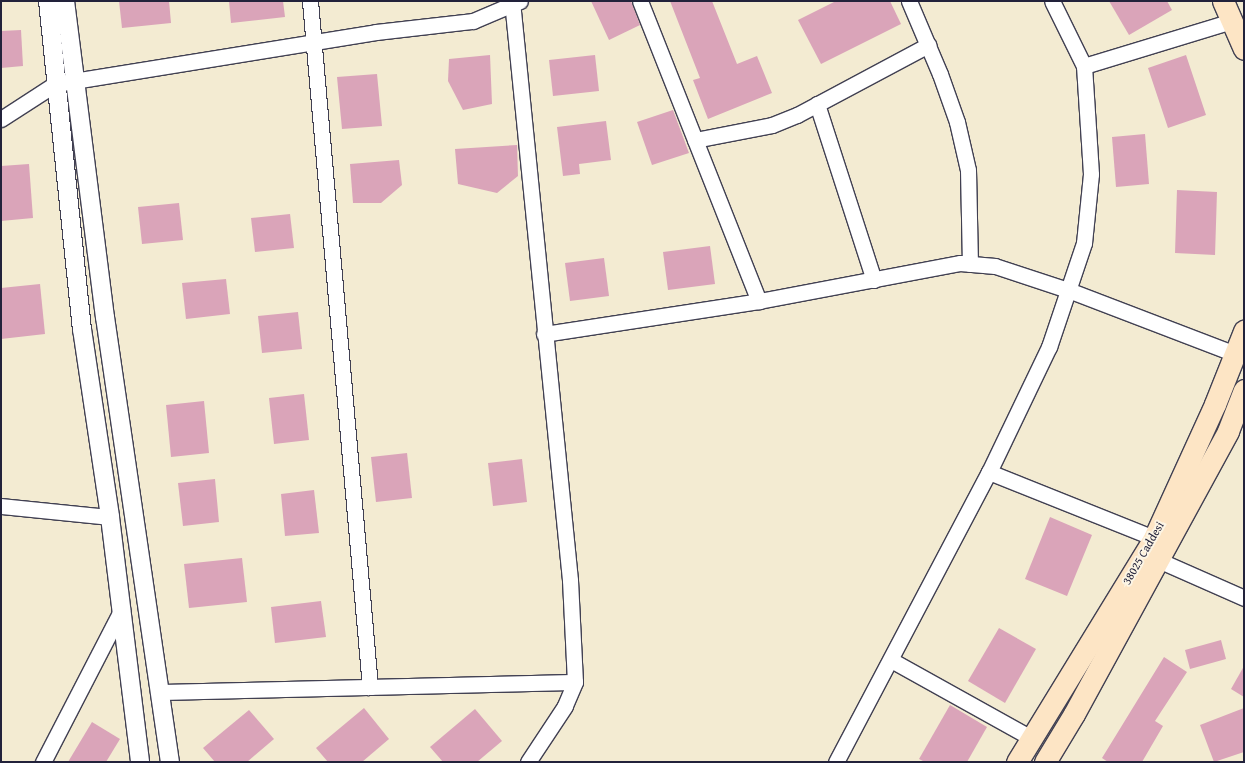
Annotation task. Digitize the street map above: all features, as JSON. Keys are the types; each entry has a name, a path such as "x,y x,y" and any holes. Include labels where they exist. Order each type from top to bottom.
{"main road":[{"path":"1223,1 1244,49"},
{"name":"38025 Caddesi","path":"1017,762 1154,538 1236,354 1244,331"},
{"name":"38025 Caddesi","path":"1045,762 1074,714 1228,431 1244,390"}],"street":[{"path":"48,1 55,84 82,329 110,517 140,762"},
{"path":"65,1 105,316 170,762"},
{"path":"310,1 370,687"},
{"path":"640,1 759,302"},
{"path":"909,1 928,45 957,122 968,170 970,264"},
{"path":"836,762 989,472 1049,347 1084,243 1091,174 1084,66 1052,1"},
{"path":"1,119 55,84 313,42 473,21 515,2 544,334 570,580 575,682 565,706 528,762"},
{"path":"1084,66 1232,21"},
{"path":"695,140 772,125 817,104 928,45"},
{"path":"817,104 874,280"},
{"path":"544,334 759,302 960,263 995,266 1068,290 1236,354"},
{"path":"989,472 1154,538"},
{"path":"1,506 110,517"},
{"path":"1158,560 1244,598"},
{"path":"43,762 122,609"},
{"path":"891,660 1031,738"},
{"path":"159,692 575,682"}],"building":[{"path":"119,1 169,1 171,23 122,28"},
{"path":"229,1 283,1 285,17 231,23"},
{"path":"591,1 631,1 640,25 609,40"},
{"path":"670,1 712,1 737,64 757,56 772,93 708,119 693,80 700,78"},
{"path":"836,1 890,1 901,24 821,64 798,20"},
{"path":"1109,1 1167,1 1172,10 1129,35"},
{"path":"21,30 23,66 1,68 1,31"},
{"path":"490,55 492,104 463,110 448,81 449,59"},
{"path":"595,55 599,91 553,96 549,60"},
{"path":"1186,55 1206,115 1168,128 1148,68"},
{"path":"377,74 382,126 342,129 337,77"},
{"path":"673,110 689,153 652,165 637,122"},
{"path":"606,121 611,160 579,164 580,174 563,176 557,127"},
{"path":"1145,134 1149,184 1116,187 1112,137"},
{"path":"517,145 518,176 497,193 458,184 455,149"},
{"path":"399,160 402,185 381,203 353,203 350,164"},
{"path":"29,164 33,218 1,221 1,166"},
{"path":"1177,190 1217,192 1215,255 1175,253"},
{"path":"179,203 183,240 142,244 138,207"},
{"path":"290,214 294,248 255,252 251,218"},
{"path":"710,246 715,284 668,290 663,252"},
{"path":"604,258 609,296 570,301 565,263"},
{"path":"226,279 230,314 186,319 182,283"},
{"path":"40,284 45,334 1,339 1,288"},
{"path":"298,312 302,349 262,353 258,316"},
{"path":"304,394 309,440 274,444 269,398"},
{"path":"204,401 209,453 171,457 166,405"},
{"path":"407,453 412,498 376,502 371,457"},
{"path":"522,459 527,502 493,506 488,463"},
{"path":"215,479 219,522 183,526 178,483"},
{"path":"314,490 319,533 285,536 281,494"},
{"path":"1050,517 1092,535 1067,596 1025,579"},
{"path":"242,558 247,602 189,608 184,564"},
{"path":"321,601 326,637 275,643 271,607"},
{"path":"999,628 1036,649 1005,703 968,681"},
{"path":"1221,640 1226,659 1190,669 1185,650"},
{"path":"1164,657 1187,672 1155,721 1163,726 1142,762 1108,762 1102,758"},
{"path":"1244,666 1244,697 1231,689"},
{"path":"950,705 987,727 967,762 925,762 919,759"},
{"path":"364,708 389,739 362,762 328,762 316,748"},
{"path":"1244,708 1244,752 1214,762 1200,725"},
{"path":"475,709 502,741 477,762 443,762 430,747"},
{"path":"249,710 274,739 247,762 215,762 203,748"},
{"path":"92,722 120,739 106,762 68,762"}]}
